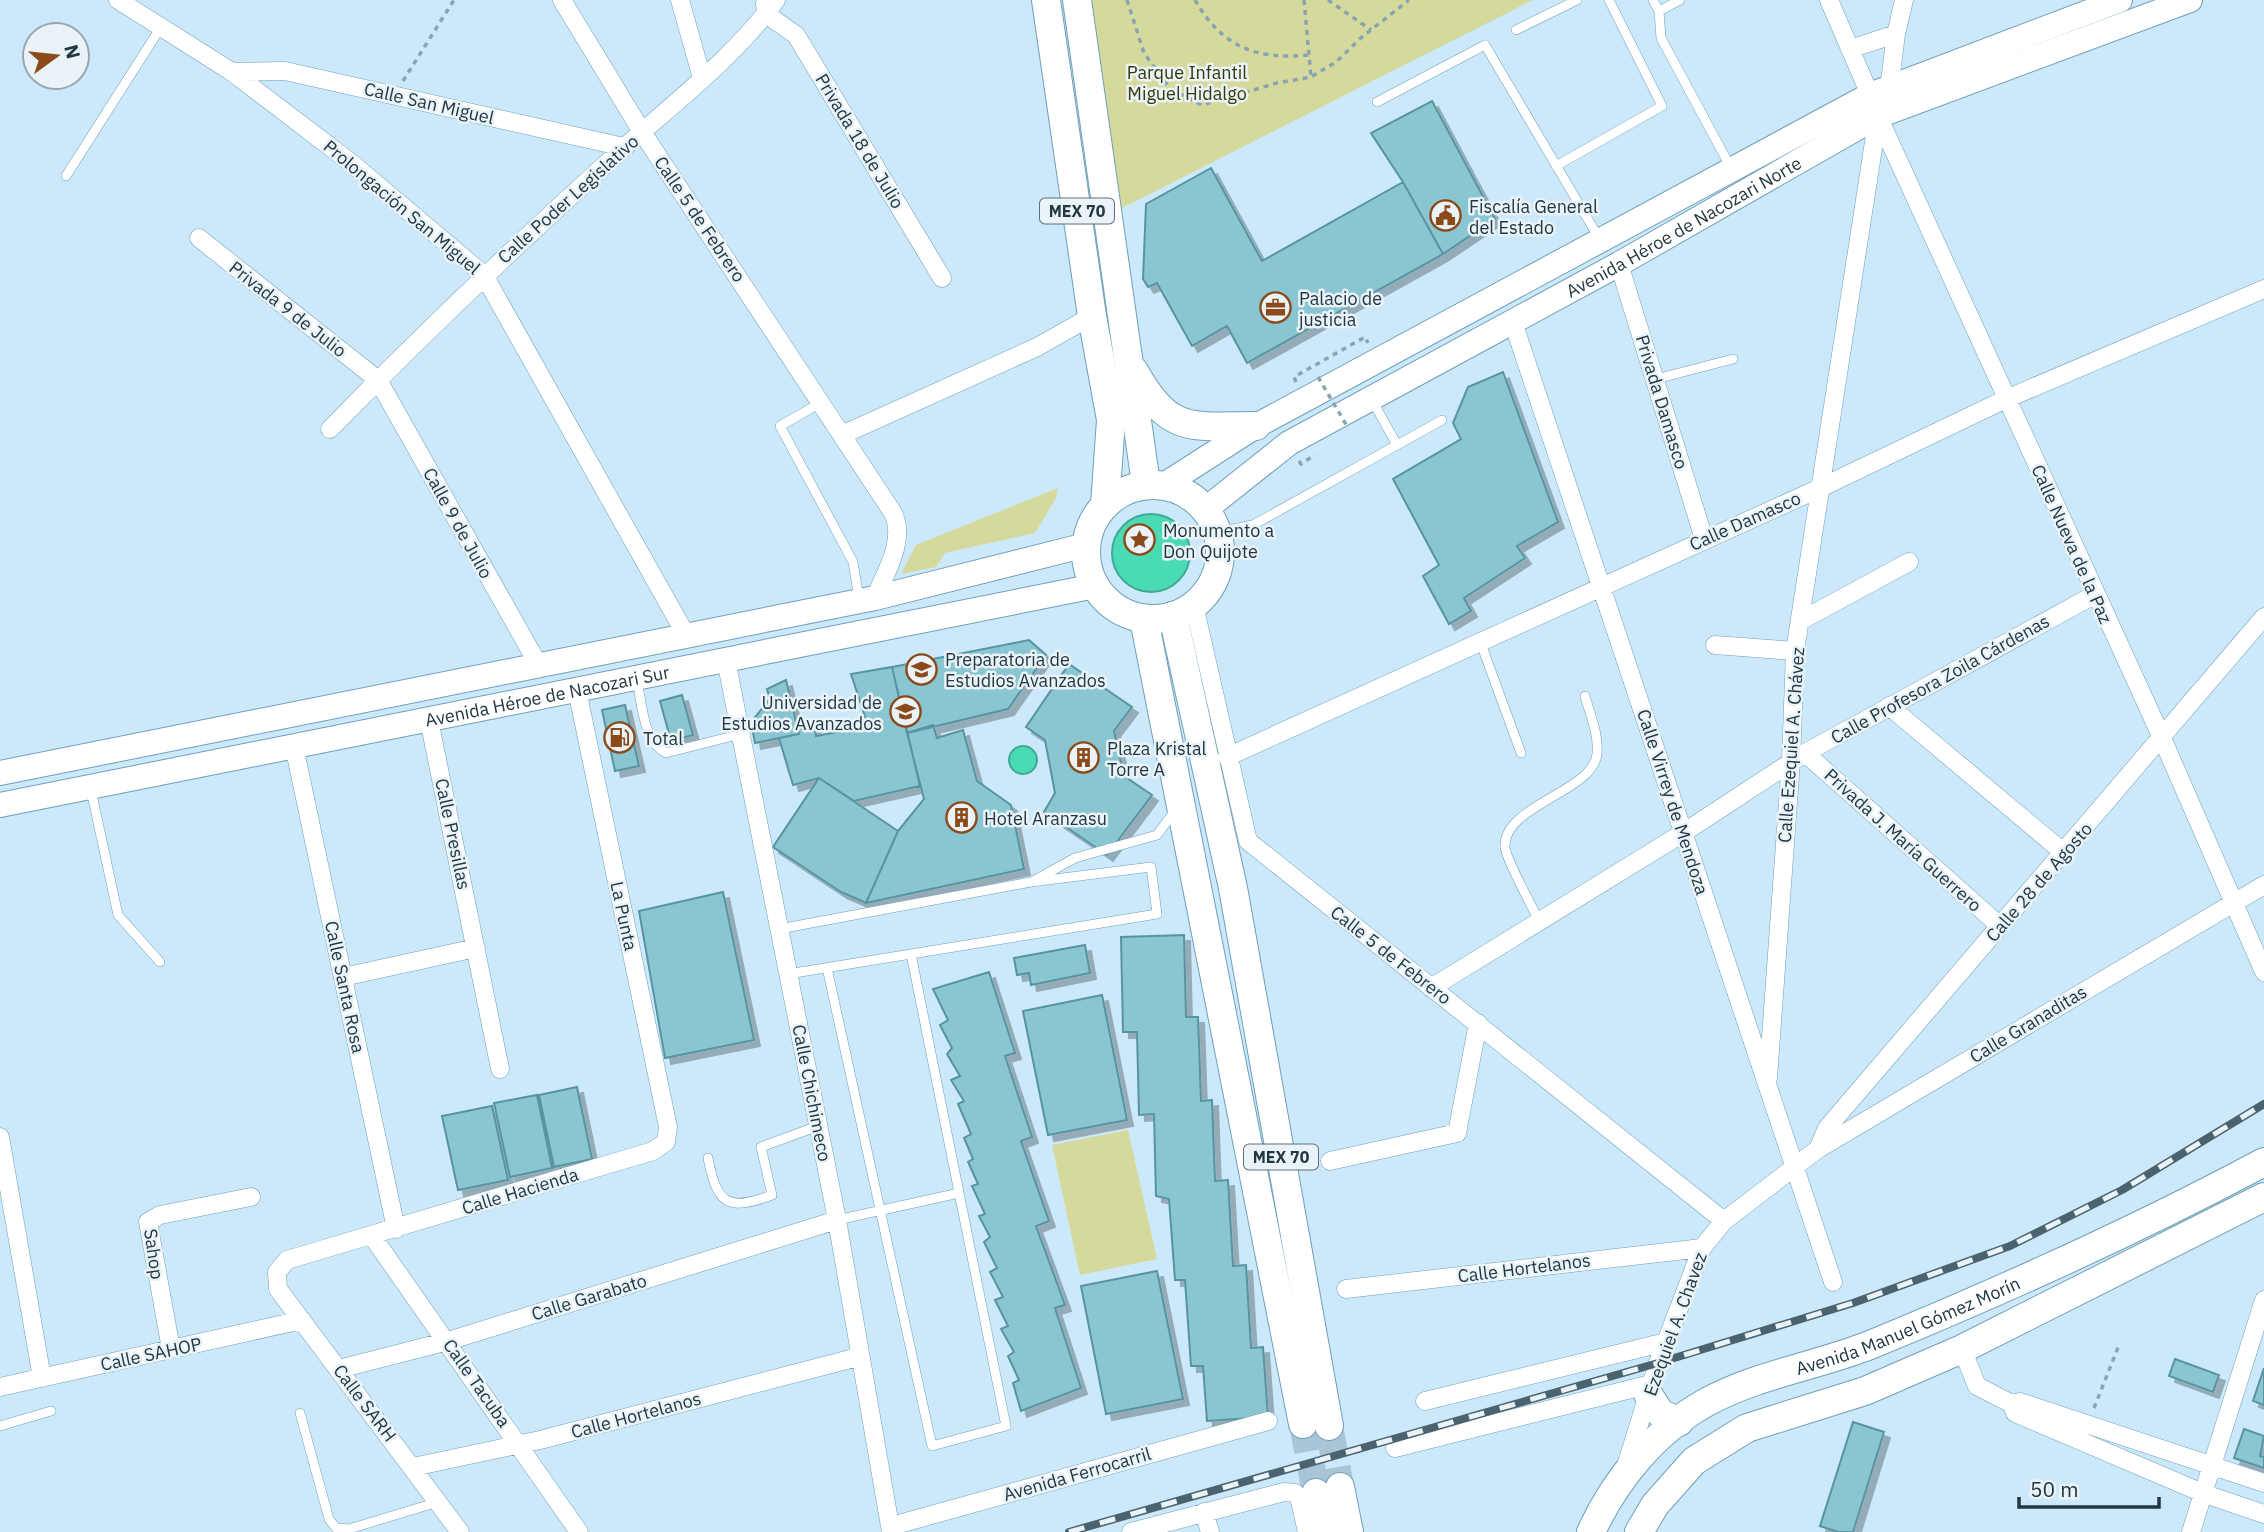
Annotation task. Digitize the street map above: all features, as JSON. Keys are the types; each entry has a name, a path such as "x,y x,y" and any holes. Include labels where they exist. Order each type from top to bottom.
{"main road":[{"name":"MEX 70","path":"1046,0 1092,316 1111,421 1105,505 1092,525 1086,545"},
{"name":"MEX 70","path":"1077,0 1131,365 1155,484"},
{"name":"Avenida Héroe de Nacozari Norte","path":"1155,484 1256,426 1732,169 1879,100 2120,0"},
{"name":"Avenida Héroe de Nacozari Norte","path":"1212,521 1289,443 1619,264 1879,100 2190,0"},
{"path":"1131,365 1144,390 1162,411 1189,426 1256,426"},
{"path":"1086,545 1088,568 1095,586 1112,605 1144,619 1183,611 1211,587 1221,558 1212,521 1185,492 1155,484 1122,492 1105,505"},
{"name":"Avenida Héroe de Nacozari Sur","path":"0,772 867,600 1086,545"},
{"name":"Avenida Héroe de Nacozari Sur","path":"0,805 1095,586"},
{"name":"MEX 70","path":"1144,619 1180,801 1316,1425 1233,888 1183,611"},
{"name":"Avenida Manuel Gómez Morín","path":"1591,1532 1602,1508 1644,1451 1705,1403 1741,1388 1855,1351 2001,1292 2264,1161"},
{"name":"Avenida Manuel Gómez Morín","path":"1639,1532 1655,1505 1694,1461 1714,1446 1747,1428 1865,1391 1962,1349 2264,1197"},
{"path":"1650,1389 1660,1413 1679,1422"},
{"path":"1317,1491 1324,1532"},
{"path":"1317,1491 1349,1532"}],"street":[{"name":"Prolongación San Miguel","path":"118,0 232,72 350,162 484,275 686,635"},
{"name":"Calle 5 de Febrero","path":"562,0 642,132 844,434 899,526 897,542 867,600"},
{"path":"680,0 702,78"},
{"name":"Calle Nueva de la Paz","path":"1829,0 1850,49 1879,100 2006,399 2162,738 2264,972"},
{"name":"Calle Ezequiel A. Chávez","path":"1768,1086 1798,757 1795,651 1802,620 1879,100 1904,0"},
{"name":"Calle Poder Legislativo","path":"330,429 484,275 702,78 769,5"},
{"name":"Privada 18 de Julio","path":"769,5 796,35 942,278"},
{"path":"1850,49 1896,34"},
{"name":"Calle San Miguel","path":"232,72 285,71 624,147"},
{"name":"Privada 9 de Julio","path":"199,238 378,380"},
{"name":"Privada Damasco","path":"1619,264 1657,379 1704,539"},
{"name":"Calle Damasco","path":"1227,757 1820,488 2006,399 2264,289"},
{"path":"844,434 1037,347 1092,316"},
{"name":"Calle Virrey de Mendoza","path":"1513,322 1833,1282"},
{"name":"Calle 9 de Julio","path":"378,380 539,666"},
{"path":"1802,620 1909,562"},
{"name":"Calle Profesora Zoila Cárdenas","path":"1431,988 1683,833 1798,757 2094,595"},
{"name":"Calle 5 de Febrero","path":"1183,611 1227,757 1248,841 1724,1221"},
{"name":"Calle 28 de Agosto","path":"1818,1149 1827,1128 2264,617"},
{"path":"1716,645 1795,651"},
{"name":"Calle Chichimeco","path":"726,660 837,1220 858,1357 891,1529"},
{"name":"La Punta","path":"578,690 668,1126 666,1142"},
{"path":"1889,706 2064,853"},
{"name":"Calle Presillas","path":"429,720 500,1069"},
{"name":"Calle Santa Rosa","path":"294,746 396,1229"},
{"name":"Privada J. María Guerrero","path":"1798,757 2000,926"},
{"name":"Calle Granaditas","path":"1794,1164 2264,885"},
{"path":"343,977 476,948"},
{"path":"1330,1161 1457,1133 1478,1023"},
{"path":"0,1137 43,1378"},
{"name":"Calle Hacienda","path":"277,1272 287,1260 653,1151 666,1142"},
{"name":"Ezequiel A. Chavez","path":"1623,1478 1666,1342 1702,1248 1724,1221 1794,1164"},
{"name":"Sahop","path":"171,1349 148,1222 160,1215 251,1197"},
{"name":"Calle Garabato","path":"339,1369 448,1341 837,1220"},
{"name":"Calle Tacuba","path":"372,1236 448,1341 579,1532"},
{"name":"Calle Hortelanos","path":"1346,1289 1702,1248"},
{"name":"Calle SARH","path":"277,1272 278,1289 460,1532"},
{"path":"2191,1532 2205,1494 2211,1465 2261,1322 2264,1300"},
{"name":"Calle SAHOP","path":"0,1387 302,1320"},
{"path":"1424,1402 1666,1342"},
{"path":"1962,1349 1977,1386 2012,1404 2020,1402 2264,1483"},
{"name":"Calle Hortelanos","path":"413,1467 519,1444 858,1357"},
{"path":"1395,1448 1650,1389"},
{"path":"2012,1404 2015,1413 2205,1494 2264,1514"},
{"name":"Avenida Ferrocarril","path":"891,1529 1268,1421"},
{"path":"1130,1532 1284,1492 1317,1491"},
{"path":"1307,1532 1300,1501 1317,1491"},
{"path":"1204,1512 1210,1532"}],"lane":[{"path":"1516,30 1577,0"},
{"path":"1556,166 1662,106 1609,0"},
{"path":"1653,0 1659,11 1661,38 1732,169"},
{"path":"1659,11 1680,0"},
{"path":"66,176 161,27"},
{"path":"1377,102 1485,45 1600,240"},
{"path":"1657,379 1733,359"},
{"path":"1371,399 1397,445"},
{"path":"822,402 780,426 853,562 867,600"},
{"path":"1212,521 1253,525 1442,420"},
{"path":"1480,641 1521,753"},
{"path":"636,678 649,734 655,747 666,753 741,734"},
{"path":"1539,921 1505,848 1508,832 1519,820 1589,771 1597,757 1597,741 1585,696"},
{"path":"90,786 118,915 160,962"},
{"path":"1031,882 1075,858 1157,835 1167,826 1180,801"},
{"path":"779,929 1031,882 1151,867 1157,914 788,974"},
{"path":"827,968 932,1446 1006,1426 911,954"},
{"path":"708,1158 714,1189 726,1201 739,1205 753,1202 772,1195 761,1147 818,1126"},
{"path":"837,1220 959,1193"},
{"path":"0,1426 51,1411"},
{"path":"300,1413 330,1519 336,1528 349,1529 438,1502"}],"path":[{"path":"394,95 454,0"},
{"path":"1127,0 1144,53 1170,89 1202,106 1277,83 1311,77 1336,62 1409,0"},
{"path":"1195,0 1224,39 1262,55 1309,55"},
{"path":"1304,0 1311,77"},
{"path":"1328,0 1371,30"},
{"path":"1318,377 1347,426"},
{"path":"2087,1426 2119,1345"}],"green space":[{"name":"Parque Infantil Miguel Hidalgo","path":"1091,0 1533,0 1120,209"},
{"path":"1058,488 1056,498 1035,533 945,553 936,567 901,574 916,545"},
{"path":"1128,1130 1157,1259 1080,1275 1052,1145"}],"shaded area":[{"path":"1143,514 1159,514 1173,520 1184,531 1190,545 1190,561 1184,575 1173,586 1159,592 1143,592 1129,586 1118,575 1112,561 1112,545 1118,531 1129,520"},
{"path":"1023,746 1033,750 1037,760 1033,770 1023,774 1013,770 1009,760 1013,750"}],"building":[{"path":"1432,101 1495,219 1443,254 1403,182 1371,133"},
{"path":"1211,168 1262,261 1403,182 1443,254 1247,363 1227,326 1192,346 1157,283 1148,287 1143,279 1146,204"},
{"path":"1503,372 1558,522 1517,546 1525,558 1464,598 1471,611 1449,624 1423,576 1439,565 1393,479 1461,439 1453,423 1468,387"},
{"path":"1029,640 1046,655 1008,709 907,733 892,667"},
{"name":"Plaza Kristal Torre A","path":"1069,664 1132,707 1114,731 1124,776 1152,795 1107,855 1044,812 1055,793 1045,740 1026,727"},
{"path":"892,667 920,786 854,801 819,778 793,785 779,738 799,734 798,729 814,724 816,736 868,726 851,674"},
{"path":"786,680 799,734 755,743 751,722 770,699 767,689"},
{"name":"Total","path":"682,695 693,735 671,741 660,701"},
{"name":"Total","path":"625,705 639,766 615,771 602,710"},
{"name":"Hotel Aranzasu","path":"933,725 937,738 963,730 977,781 1011,805 1024,869 866,903 898,831 924,799 907,733"},
{"path":"819,778 898,831 866,903 841,892 773,847"},
{"path":"723,892 754,1040 665,1058 639,911"},
{"path":"1184,935 1186,1017 1198,1017 1201,1101 1212,1100 1215,1181 1228,1180 1233,1266 1246,1265 1251,1348 1263,1347 1268,1417 1207,1421 1203,1366 1191,1366 1185,1280 1175,1280 1169,1199 1156,1196 1154,1114 1139,1115 1137,1032 1123,1032 1121,937"},
{"path":"1085,945 1090,973 1031,985 1029,973 1017,975 1014,958"},
{"path":"989,972 1015,1053 1005,1056 1032,1137 1021,1141 1049,1221 1036,1226 1065,1305 1055,1308 1081,1388 1021,1411 1013,1383 1019,1380 1008,1356 1014,1352 1001,1329 1008,1326 995,1300 1003,1297 990,1272 997,1268 984,1242 990,1237 979,1216 985,1214 972,1186 978,1184 968,1162 973,1159 964,1138 971,1134 958,1104 964,1101 951,1080 960,1076 947,1054 952,1048 940,1025 948,1020 933,989"},
{"path":"1102,995 1127,1120 1048,1135 1023,1011"},
{"path":"577,1087 592,1159 554,1167 539,1095"},
{"path":"537,1095 552,1168 510,1177 494,1103"},
{"path":"492,1106 508,1180 458,1190 442,1116"},
{"path":"1157,1271 1183,1399 1106,1414 1081,1286"},
{"path":"2175,1359 2219,1375 2213,1392 2169,1376"},
{"path":"2264,1368 2264,1405 2253,1401"},
{"path":"1853,1422 1884,1432 1853,1532 1838,1532 1820,1526"},
{"path":"2244,1429 2264,1436 2260,1456 2264,1457 2264,1468 2234,1458"}],"tunnel":[{"path":"1303,1424 1316,1493"},
{"path":"1329,1426 1340,1487"}],"railway":[{"path":"1069,1532 1658,1363 1853,1303 2010,1246 2122,1190 2264,1104"}],"place":[{"name":"Fiscalía General del Estado","path":"1446,216"},
{"name":"Palacio de justicia","path":"1276,308"},
{"name":"Monumento a Don Quijote","path":"1140,540"},
{"name":"Preparatoria de Estudios Avanzados","path":"922,669"},
{"name":"Universidad de Estudios Avanzados","path":"905,712"},
{"name":"Total","path":"620,738"},
{"name":"Plaza Kristal Torre A","path":"1084,758"},
{"name":"Hotel Aranzasu","path":"961,818"}]}
